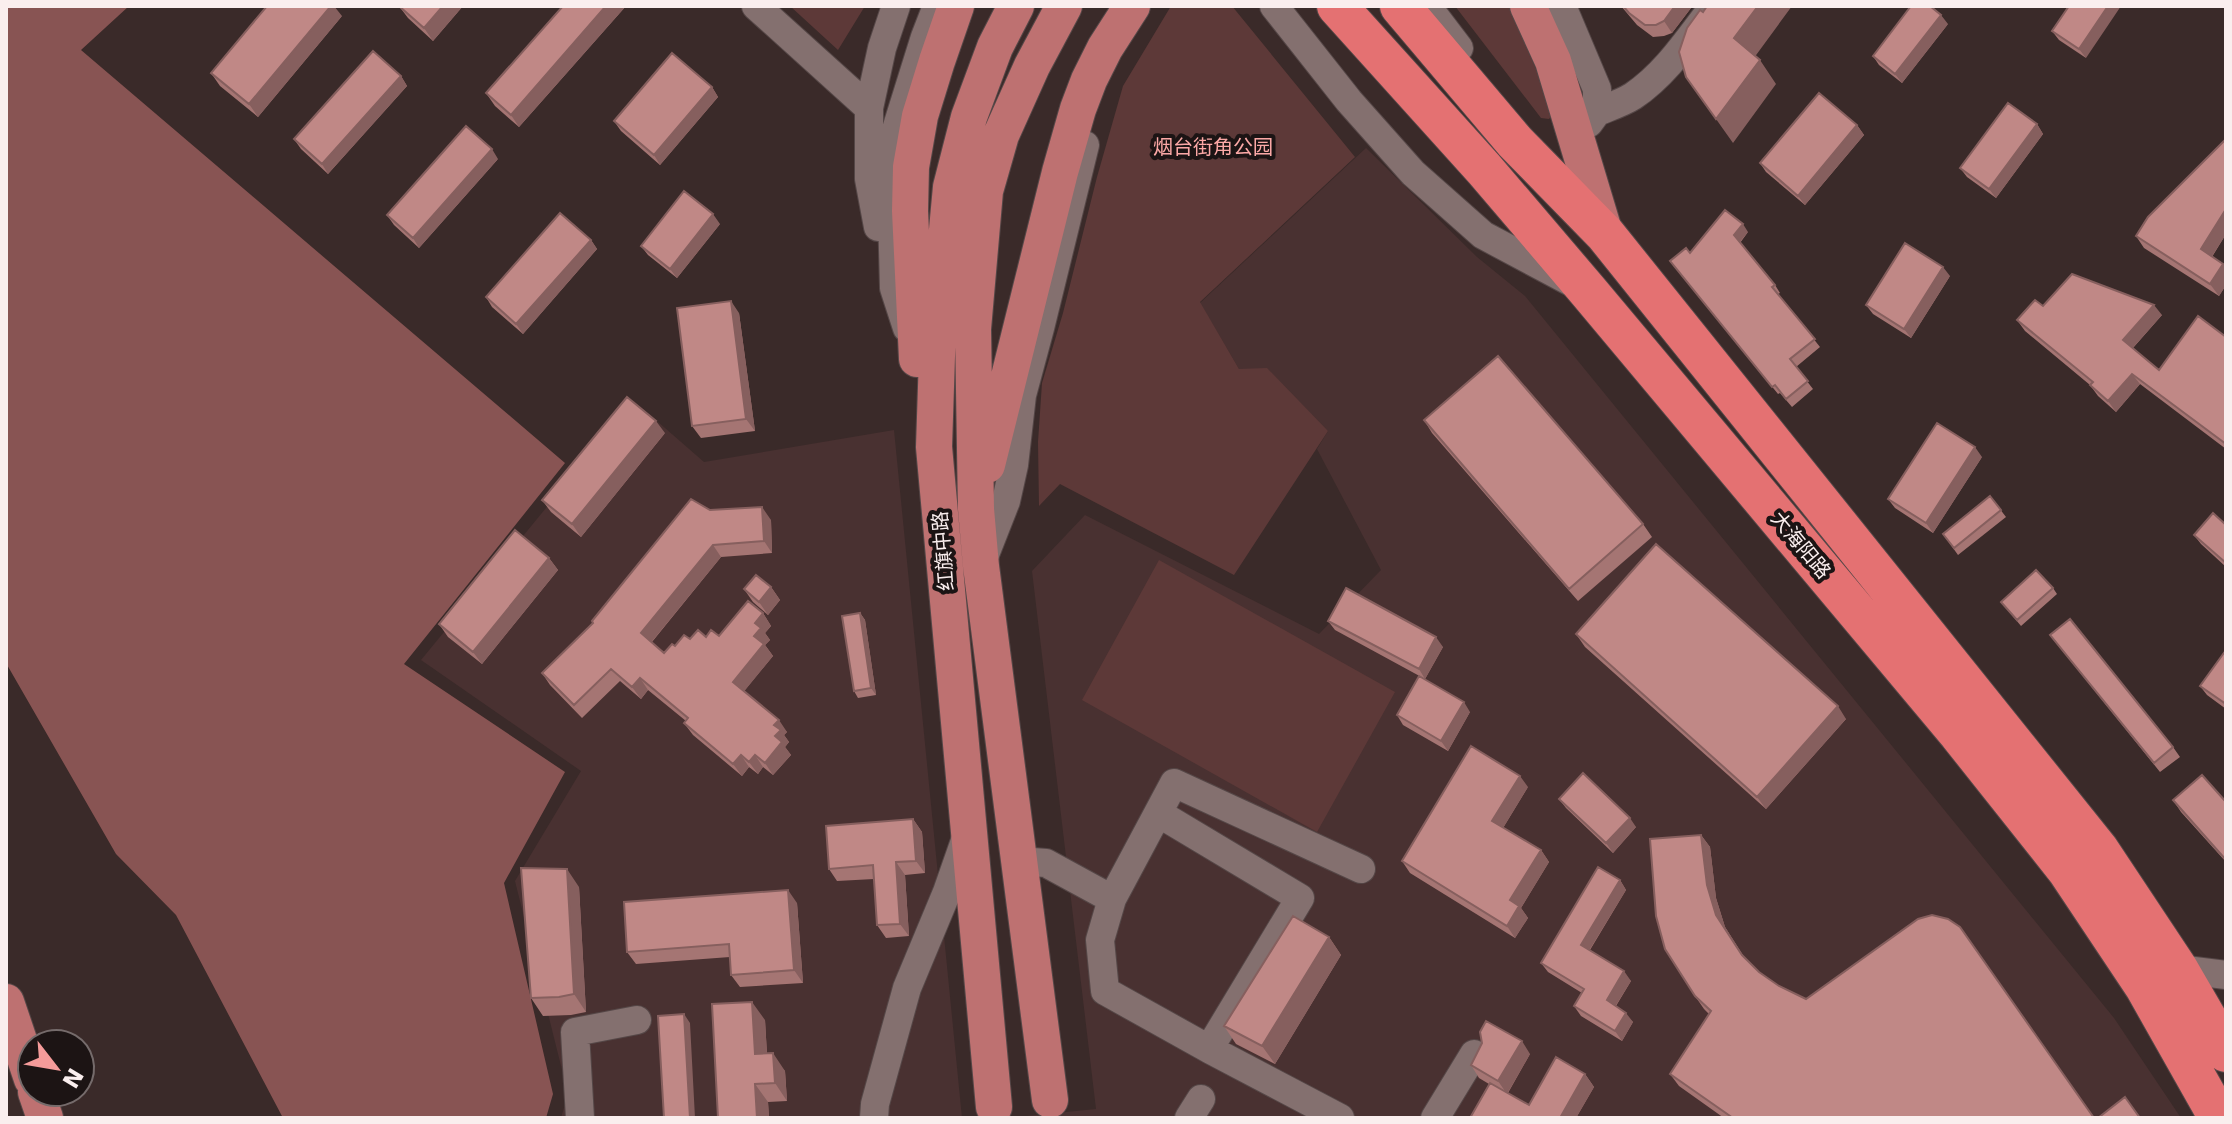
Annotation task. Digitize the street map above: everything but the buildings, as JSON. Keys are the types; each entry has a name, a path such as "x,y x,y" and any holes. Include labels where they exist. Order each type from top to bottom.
{"highway":[{"name":"大海阳路","path":"1337,6 1484,169 1588,291 1969,746 2067,870 2226,1052"},
{"name":"大海阳路","path":"1400,6 1515,142 1599,218 2099,850 2161,978 2219,1118"}],"main road":[{"path":"934,447 917,359 911,167 920,116 956,6"},
{"name":"红旗中路","path":"1016,6 995,47 969,117 976,509 1050,1100"},
{"name":"红旗中路","path":"994,1107 934,447 938,326 968,189 1001,135 1032,66 1064,6"},
{"path":"976,509 1078,109 1105,48 1132,6"},
{"path":"1528,6 1587,125 1599,218"},
{"path":"6,1002 16,1032"}],"street":[{"path":"756,6 869,108"},
{"path":"893,256 878,229 869,179 869,108 882,48 896,6"},
{"path":"917,359 894,288 891,175 895,133 937,6"},
{"path":"981,566 1006,501 1014,465 1022,395 1089,130 1103,85 1149,6"},
{"path":"1274,6 1349,101 1413,173 1483,235 1588,291"},
{"path":"1427,6 1495,96 1599,218"},
{"path":"1562,6 1597,89 1587,125"},
{"path":"1587,125 1657,77 1714,6"},
{"path":"1340,1118 1105,991 1100,940 1112,899 1174,783 1361,869"},
{"path":"1158,813 1300,898 1209,1049"},
{"path":"874,1118 875,1104 907,988 947,892 968,830"},
{"path":"1019,861 1046,863 1112,899"},
{"path":"2161,978 2226,975"},
{"path":"580,1118 575,1032 637,1020"},
{"path":"1435,1118 1474,1054"}],"shaded area":[{"path":"6,6 129,6 81,50 565,463 404,664 565,772 504,883 553,1094 546,1118 283,1118 176,915 116,854 6,663"},
{"path":"1366,148 1477,257 1525,296 2114,1018 2181,1118 1006,1118 1096,1109 1032,571 1085,515 1319,634 1381,570 1317,449 1328,431 1239,369 1200,303"},
{"path":"634,401 704,462 894,430 962,1118 561,1118 568,1094 515,881 581,771 421,660"}],"green space":[{"path":"790,6 865,6 838,50"},
{"name":"烟台街角公园","path":"1171,6 1232,6 1355,157 1200,302 1239,369 1267,368 1328,431 1234,575 1060,484 1039,506 1038,442 1042,383 1123,86"},
{"path":"1455,6 1509,6 1553,109 1549,119 1541,118"},
{"path":"1159,560 1395,692 1317,832 1082,700"}]}
